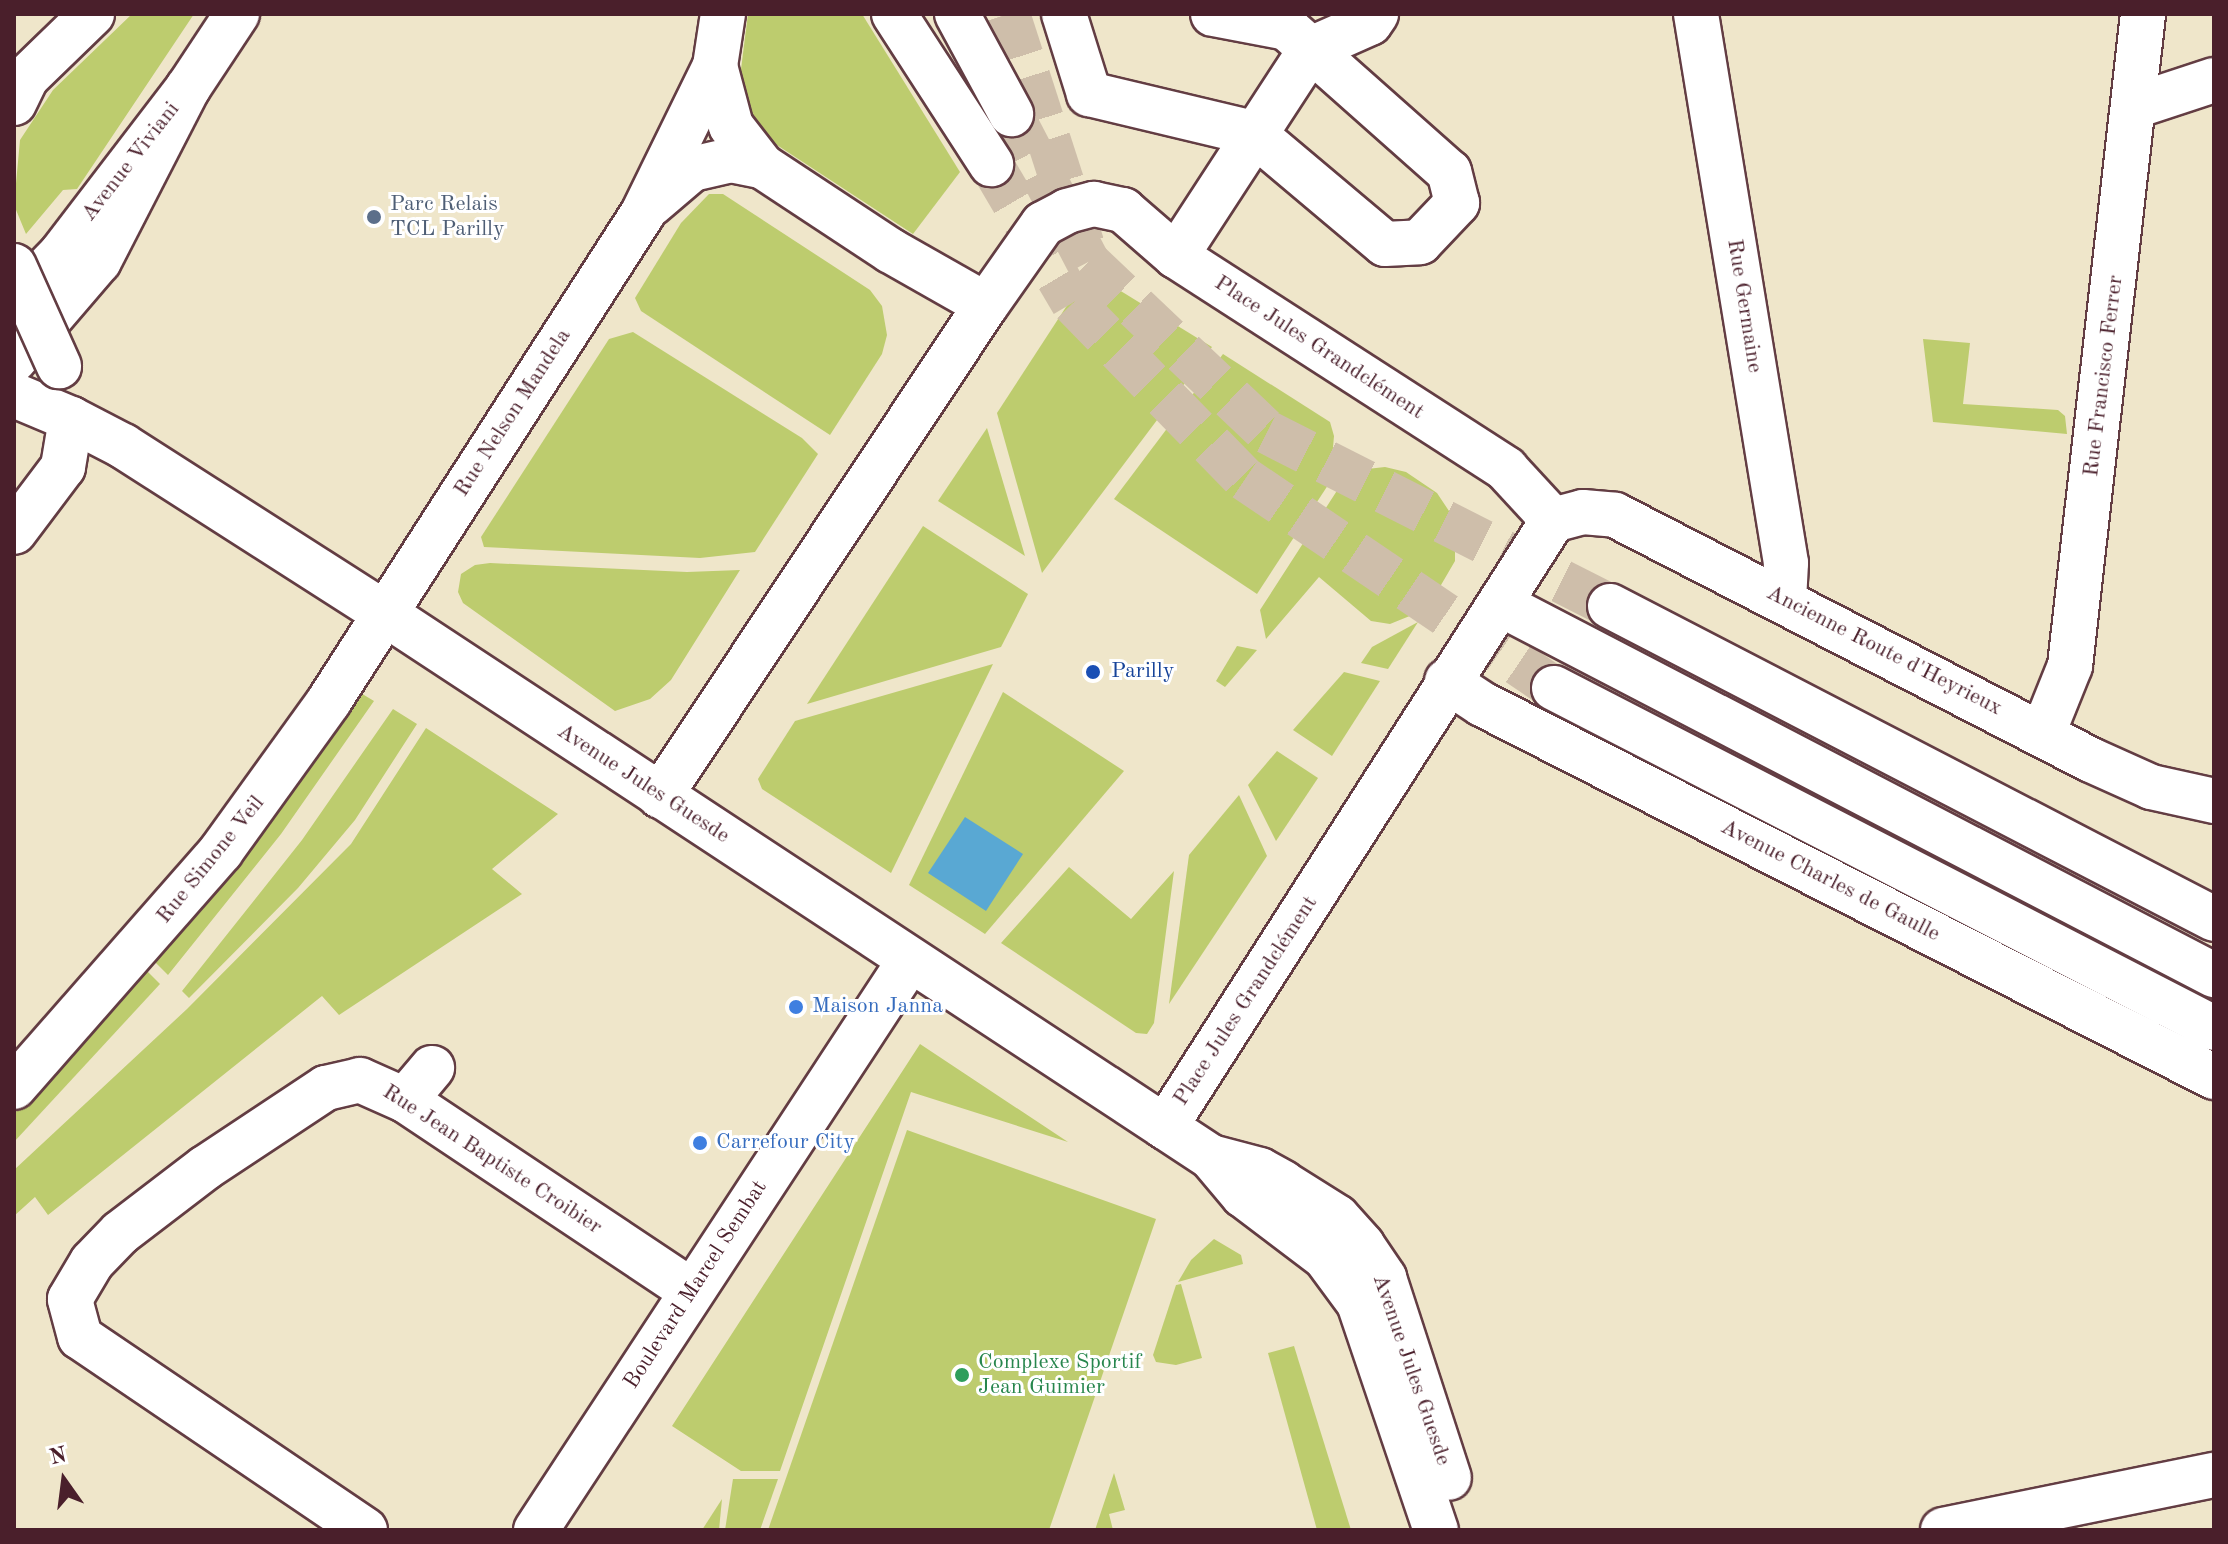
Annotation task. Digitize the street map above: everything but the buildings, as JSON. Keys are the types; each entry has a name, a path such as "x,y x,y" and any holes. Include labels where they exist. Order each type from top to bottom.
{"main road":[{"path":"14,103 26,78 92,14"},
{"name":"Avenue Viviani","path":"14,302 61,254 188,88 237,14"},
{"path":"723,14 715,66 731,126 762,166"},
{"path":"894,14 991,164"},
{"path":"957,14 1011,114"},
{"path":"1064,14 1089,94 1253,133 1385,244 1420,242 1457,203 1449,172 1294,30"},
{"path":"1213,14 1294,30 1370,23 1376,14"},
{"name":"Rue Germaine","path":"1696,14 1786,563 1784,598"},
{"name":"Rue Francisco Ferrer","path":"2043,733 2070,666 2143,14"},
{"path":"1176,256 1253,133 1294,30"},
{"name":"Rue Nelson Mandela","path":"384,613 643,213 715,66"},
{"path":"2135,106 2214,80"},
{"path":"17,385 99,261 188,88"},
{"name":"Rue Nelson Mandela","path":"643,213 692,169 730,160 762,166 891,251 986,305"},
{"name":"Place Jules Grandclément","path":"660,796 1043,224 1067,211 1094,204 1123,210 1176,256 1506,469 1553,520 1447,681 1165,1127"},
{"path":"14,266 59,366 71,419 63,467 14,532"},
{"name":"Avenue Jules Guesde","path":"17,385 71,419 123,446 384,613 1211,1157 1243,1195 1325,1257 1359,1303 1436,1530"},
{"name":"Ancienne Route d'Heyrieux","path":"1553,520 1583,512 1615,515 1784,598 2151,787 2214,801"},
{"path":"1500,604 2214,975"},
{"path":"1610,606 2214,919"},
{"name":"Rue Simone Veil","path":"14,1087 221,851 329,701 384,613"},
{"name":"Avenue Charles de Gaulle","path":"1447,681 1498,712 2214,1077"},
{"name":"Avenue Charles de Gaulle","path":"1554,688 2214,1028"},
{"name":"Boulevard Marcel Sembat","path":"536,1530 910,960"},
{"name":"Rue Jean Baptiste Croibier","path":"365,1530 80,1337 70,1299 92,1262 120,1233 326,1088 360,1080 418,1084 691,1291"},
{"name":"Avenue Jules Guesde","path":"1211,1157 1260,1170 1283,1183 1337,1217 1362,1245 1390,1293 1464,1530"},
{"path":"1943,1530 2214,1475"}],"green space":[{"path":"132,14 194,14 77,189 63,190 26,234 14,205 20,140 53,90"},
{"path":"748,14 862,14 960,172 913,234 748,126 739,85"},
{"path":"709,194 723,194 870,290 882,306 887,335 882,354 830,435 641,311 635,298 681,223"},
{"path":"1093,274 1212,347 1042,573 997,413 1079,287"},
{"path":"633,332 802,438 818,454 755,552 700,558 484,547 481,537 609,339"},
{"path":"1923,339 1970,343 1963,404 2058,410 2065,416 2067,434 1933,422"},
{"path":"1223,354 1330,422 1334,436 1330,482 1257,594 1114,499"},
{"path":"987,428 1025,556 938,501"},
{"path":"1385,467 1406,472 1437,493 1455,520 1455,561 1427,609 1390,624 1371,621 1319,577 1266,639 1260,610 1340,486 1367,469"},
{"path":"923,526 1028,594 1001,647 807,704"},
{"path":"490,563 687,572 740,570 671,680 650,699 615,711 463,603 458,592 461,574 475,565"},
{"path":"1418,622 1388,669 1361,663 1372,647"},
{"path":"1237,646 1257,650 1225,687 1216,681"},
{"path":"993,664 891,873 762,789 758,779 795,721"},
{"path":"1344,672 1380,681 1332,756 1293,730"},
{"path":"359,692 374,701 281,834 168,975 155,962 217,888"},
{"path":"1003,692 1124,771 985,934 909,885"},
{"path":"393,709 417,724 355,820 298,888 189,998 182,991 302,840"},
{"path":"426,728 558,814 492,869 522,894 339,1015 322,996 48,1215 35,1197 14,1216 14,1170 187,1009 351,844"},
{"path":"1277,751 1318,778 1276,841 1248,785"},
{"path":"1239,795 1267,856 1169,1004 1189,855"},
{"path":"1069,867 1131,919 1174,871 1154,1023 1147,1034 1136,1033 1001,943"},
{"path":"147,971 160,984 14,1142 14,1114"},
{"path":"920,1044 1068,1142 911,1092 780,1471 741,1471 672,1426"},
{"name":"Complexe Sportif Jean Guimier","path":"907,1130 1156,1219 1049,1530 768,1530"},
{"path":"1214,1239 1241,1255 1243,1264 1178,1282 1191,1260"},
{"path":"1181,1284 1202,1358 1176,1365 1156,1362 1153,1355 1176,1285"},
{"path":"1294,1346 1351,1530 1317,1530 1268,1353"},
{"path":"1114,1473 1125,1510 1109,1514 1113,1530 1095,1530"},
{"path":"733,1479 778,1479 760,1530 725,1530"},
{"path":"722,1499 719,1530 702,1530"}],"water":[{"path":"965,817 1023,854 986,911 928,873"}],"tunnel":[{"path":"1008,14 1088,262"},
{"path":"1011,114 1088,262 1267,432 1610,606"},
{"path":"991,164 1073,303 1245,479 1554,688"}],"place":[{"name":"Parc Relais TCL Parilly","path":"374,217"},
{"name":"Parilly","path":"1093,672"},
{"name":"Maison Janna","path":"796,1007"},
{"name":"Carrefour City","path":"700,1143"},
{"name":"Complexe Sportif Jean Guimier","path":"962,1375"}]}
